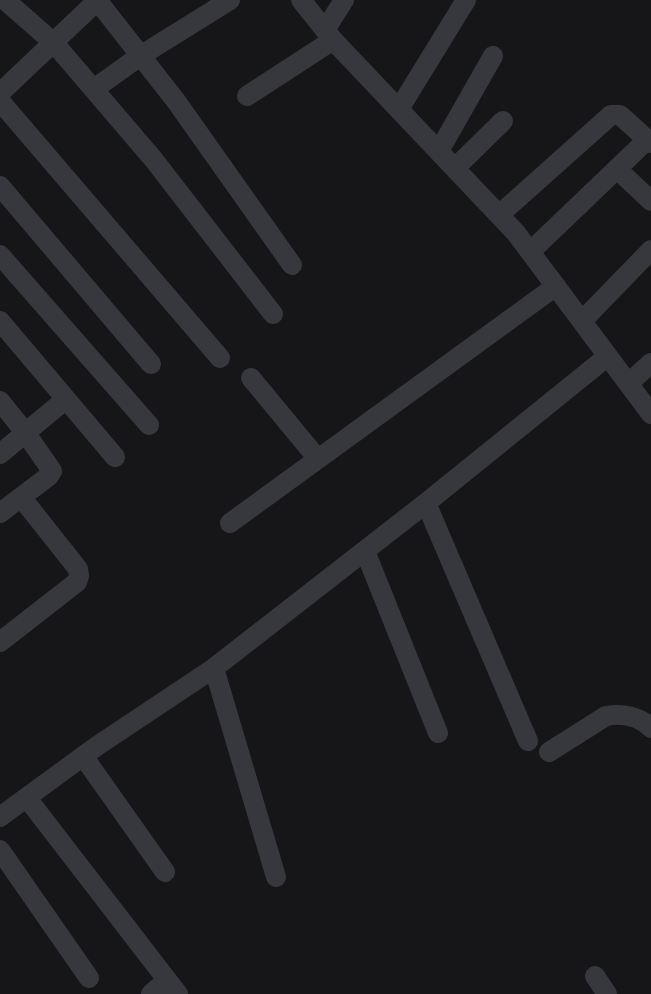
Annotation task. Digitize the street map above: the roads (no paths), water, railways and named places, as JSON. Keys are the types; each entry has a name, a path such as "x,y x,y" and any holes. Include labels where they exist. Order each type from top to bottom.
{"street":[{"path":"5,0 54,43 94,89 154,160 272,314"},
{"path":"0,93 54,43 97,0 176,101 292,265"},
{"path":"94,89 140,56 230,0"},
{"path":"301,0 329,34 516,232 651,414"},
{"path":"247,96 329,34 344,0"},
{"path":"399,109 466,0"},
{"path":"438,151 493,56"},
{"path":"0,101 220,358"},
{"path":"499,215 611,115 620,114 649,141 617,169 530,252"},
{"path":"455,168 503,121"},
{"path":"617,169 651,201"},
{"path":"0,186 151,364"},
{"path":"582,321 651,250"},
{"path":"0,255 149,425"},
{"path":"230,523 556,286"},
{"path":"0,321 115,457"},
{"path":"0,817 83,756 214,668 426,503 608,356"},
{"path":"629,384 651,363"},
{"path":"251,378 318,459"},
{"path":"0,454 66,399"},
{"path":"0,401 26,432 52,471 49,476 0,513"},
{"path":"3,632 77,582 80,576 78,569 21,497"},
{"path":"426,503 528,741"},
{"path":"365,551 438,733"},
{"path":"214,668 276,876"},
{"path":"549,752 606,716 615,714 636,718 643,721 651,728"},
{"path":"83,756 164,872"},
{"path":"26,798 173,987 151,994"},
{"path":"0,850 89,978"},
{"path":"595,976 607,994"}]}
